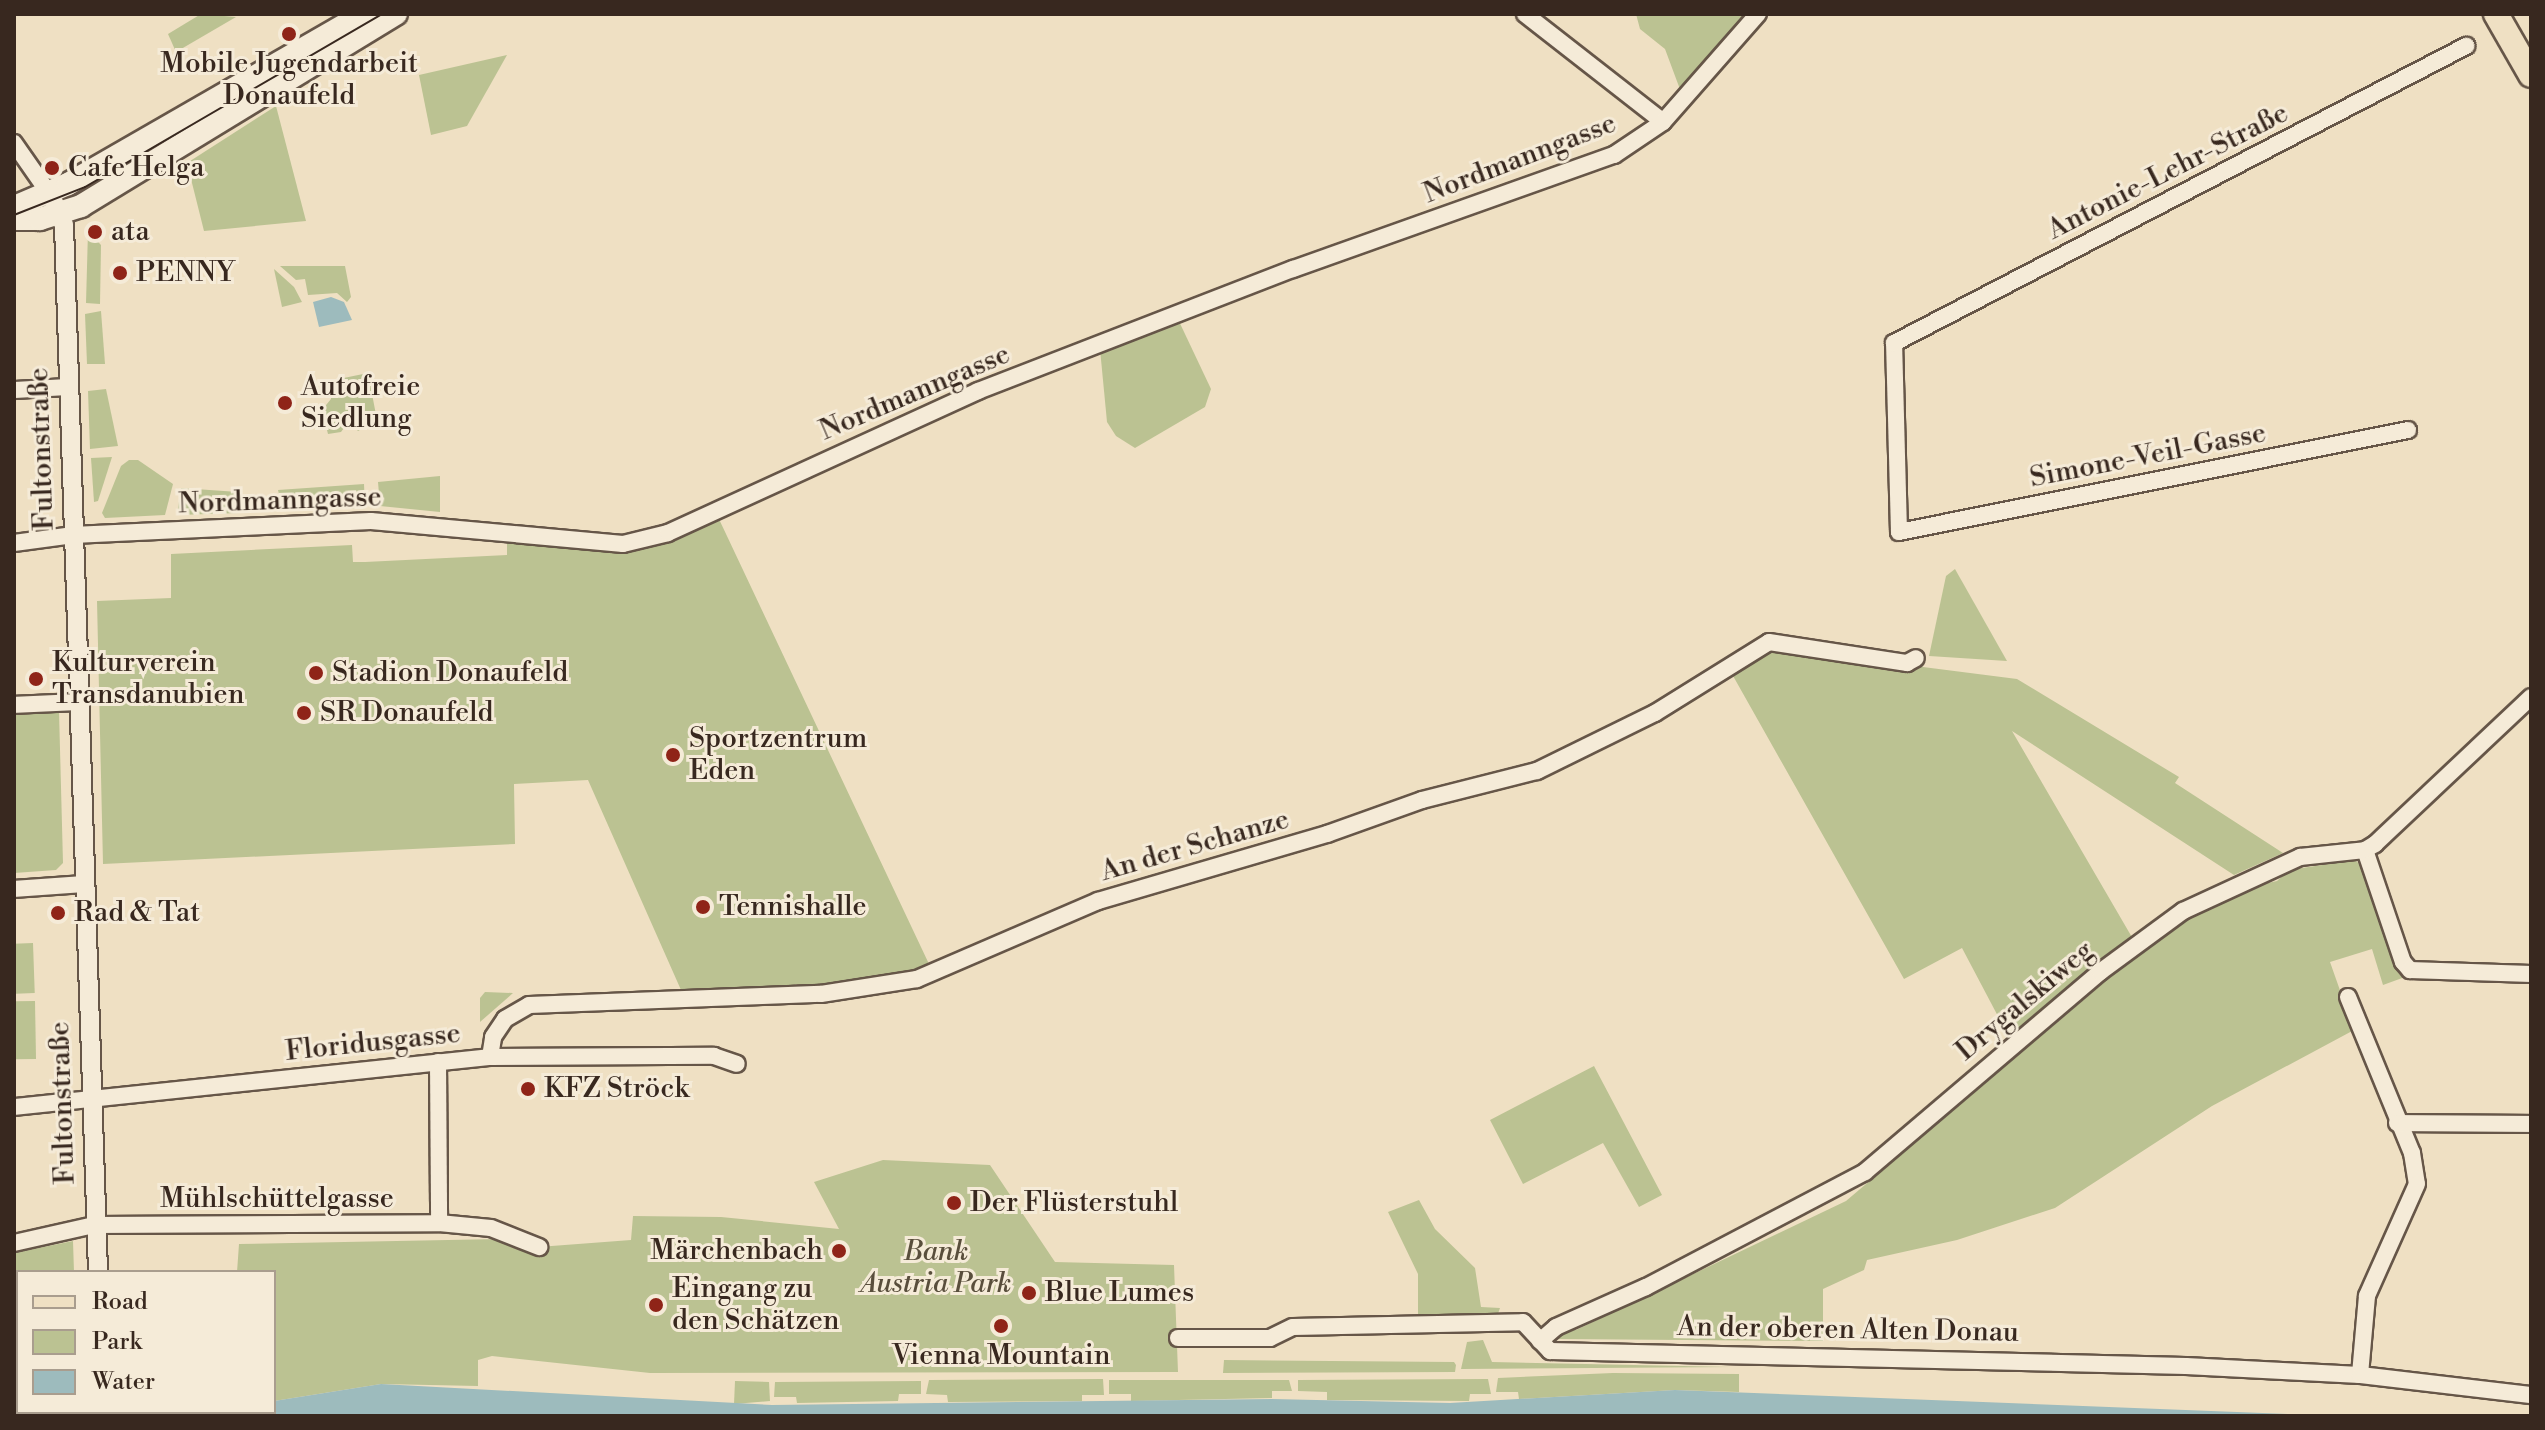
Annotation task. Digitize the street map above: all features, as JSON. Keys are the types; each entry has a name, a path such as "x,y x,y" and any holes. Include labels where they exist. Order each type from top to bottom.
{"main road":[{"path":"2496,14 2527,48"},
{"path":"2511,14 2527,48 2531,75"},
{"path":"14,219 158,161 378,17"},
{"path":"14,207 54,201"}],"street":[{"path":"1525,14 1663,122"},
{"name":"Nordmanngasse","path":"14,543 73,535 371,521 623,544 642,541 694,523 978,391 1319,260 1588,167 1638,141 1663,122 1758,14"},
{"name":"Antonie-Lehr-Straße","path":"1899,532 1894,343 2466,46"},
{"path":"14,143 54,201"},
{"name":"Fultonstraße","path":"54,201 68,387 81,702 83,884 98,1270"},
{"path":"14,390 68,387"},
{"name":"Simone-Veil-Gasse","path":"1899,532 2408,430"},
{"name":"An der Schanze","path":"490,1057 493,1037 505,1019 529,1005 821,994 917,979 1098,901 1314,838 1422,800 1537,771 1655,713 1769,642 1907,663 1916,658"},
{"path":"2531,697 2365,850 2403,962 2410,970 2531,974"},
{"path":"14,705 81,702"},
{"name":"Drygalskiweg","path":"1540,1341 1556,1327 1659,1280 1865,1172 2108,965 2183,911 2300,857 2365,850"},
{"path":"14,889 83,884"},
{"path":"2348,997 2397,1123 2412,1153 2417,1184 2367,1296 2360,1375"},
{"name":"Floridusgasse","path":"14,1107 490,1057 714,1056 737,1064"},
{"path":"438,1062 439,1223"},
{"path":"2397,1123 2531,1124"},
{"name":"Mühlschüttelgasse","path":"14,1243 94,1225 439,1223 491,1228 539,1247"},
{"name":"An der oberen Alten Donau","path":"1178,1338 1270,1338 1293,1327 1523,1322 1550,1351 1976,1359 2360,1375 2531,1395"}],"green space":[{"path":"201,14 236,17 176,52 168,34"},
{"path":"1636,14 1750,14 1681,92 1665,49 1640,29"},
{"path":"507,55 467,126 431,135 419,75"},
{"path":"276,106 306,221 204,231 187,163"},
{"path":"88,231 101,245 100,304 86,303"},
{"path":"280,266 345,266 351,297 347,302 337,293 308,295 305,279 296,280"},
{"path":"274,269 294,287 302,302 282,307"},
{"path":"101,311 105,364 87,364 85,314"},
{"path":"1176,315 1211,389 1205,407 1135,448 1116,436 1107,422 1100,349"},
{"path":"368,373 377,420 358,431 349,421 341,432 328,434 322,410 331,399 329,381"},
{"path":"106,389 118,446 90,449 88,391"},
{"path":"112,457 98,501 94,502 91,458"},
{"path":"129,460 138,460 173,484 165,515 105,518 102,513 121,466"},
{"path":"440,476 440,512 380,506 378,482"},
{"path":"364,484 365,508 283,511 278,490"},
{"path":"181,488 238,492 240,513 177,515"},
{"path":"718,517 929,964 884,979 804,988 796,984 788,989 681,990 588,780 514,784 515,844 103,864 97,601 171,598 171,554 352,545 353,562 365,562 507,555 507,541 626,551"},
{"path":"1955,569 2007,661 1929,656 1946,576"},
{"path":"1769,642 1916,658 1923,667 2017,679 2179,777 2175,783 2283,853 2234,875 2012,731 2133,939 2010,1039 1962,948 1904,979 1728,667"},
{"path":"59,711 63,863 56,870 14,873 14,712"},
{"path":"2355,860 2364,868 2405,977 2383,985 2372,949 2330,962 2354,1030 2212,1106 2055,1208 1957,1240 1867,1260 1864,1270 1823,1289 1823,1341 1558,1339 1564,1330 1576,1330 1846,1201 2168,928 2240,889 2277,881 2289,870"},
{"path":"33,943 35,993 16,994 14,944"},
{"path":"485,992 513,993 480,1022 480,998"},
{"path":"14,1001 35,1001 36,1059 15,1059"},
{"path":"1594,1066 1662,1195 1639,1207 1603,1143 1523,1184 1490,1120"},
{"name":"Bank Austria Park","path":"883,1160 990,1165 1055,1262 1174,1265 1178,1372 650,1373 492,1356 478,1360 478,1386 381,1384 276,1401 276,1270 237,1270 239,1244 500,1239 525,1248 631,1240 633,1216 721,1217 839,1229 814,1182"},
{"path":"1419,1200 1435,1229 1475,1268 1481,1307 1500,1308 1495,1322 1441,1314 1418,1322 1418,1274 1388,1212"},
{"path":"73,1241 74,1270 16,1270 14,1331 14,1253"},
{"path":"1483,1340 1492,1362 1732,1367 1461,1369 1467,1342"},
{"path":"1224,1360 1454,1362 1456,1365 1455,1372 1223,1373"},
{"path":"1613,1373 1739,1374 1739,1392 1675,1390 1519,1399 1518,1392 1496,1392 1498,1378"},
{"path":"1103,1379 1104,1395 1082,1395 1082,1401 948,1402 947,1395 926,1394 929,1380"},
{"path":"1488,1379 1491,1394 1470,1394 1469,1401 1327,1400 1327,1392 1298,1391 1298,1380"},
{"path":"1109,1380 1289,1380 1292,1391 1272,1391 1272,1398 1131,1401 1131,1394 1109,1394"},
{"path":"735,1381 769,1382 770,1401 734,1404"},
{"path":"921,1381 921,1394 899,1394 898,1401 797,1403 796,1397 774,1397 775,1382"}],"water":[{"path":"331,297 344,302 352,320 319,327 313,302"},
{"path":"381,1384 772,1405 1272,1399 1450,1403 1675,1390 2340,1416 14,1416 16,1410 16,1414 276,1414 276,1401"}],"tram line":[{"path":"14,215 85,187 382,14"}],"place":[{"name":"Mobile Jugendarbeit Donaufeld","path":"289,34"},
{"name":"Cafe Helga","path":"52,168"},
{"name":"ata","path":"95,232"},
{"name":"PENNY","path":"120,273"},
{"name":"Autofreie Siedlung","path":"285,403"},
{"name":"Stadion Donaufeld","path":"316,673"},
{"name":"Kulturverein Transdanubien","path":"36,679"},
{"name":"SR Donaufeld","path":"304,713"},
{"name":"Sportzentrum Eden","path":"673,755"},
{"name":"Tennishalle","path":"703,907"},
{"name":"Rad & Tat","path":"58,913"},
{"name":"KFZ Ströck","path":"528,1089"},
{"name":"Der Flüsterstuhl","path":"954,1203"},
{"name":"Märchenbach","path":"839,1251"},
{"name":"Blue Lumes","path":"1029,1293"},
{"name":"Eingang zu den Schätzen","path":"656,1305"},
{"name":"Vienna Mountain","path":"1001,1326"}]}
